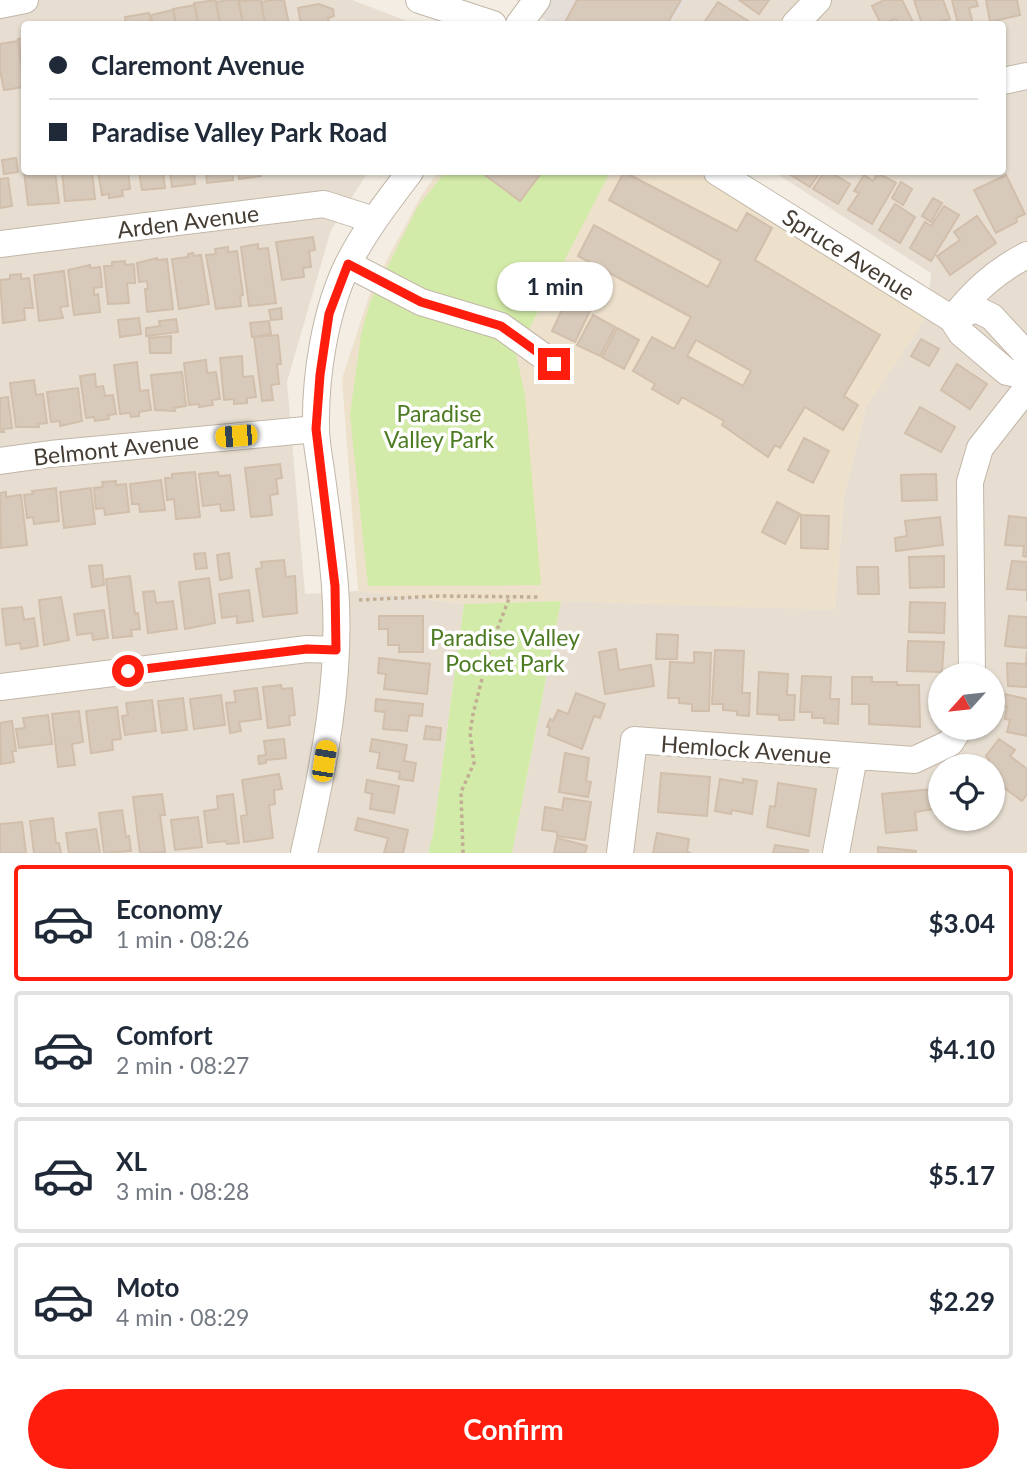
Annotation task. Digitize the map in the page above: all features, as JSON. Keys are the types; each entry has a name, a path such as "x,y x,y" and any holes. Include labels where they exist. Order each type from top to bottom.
{"street":[{"path":"0,5 24,0"},
{"path":"419,0 487,21"},
{"path":"798,21 818,0"},
{"path":"1006,80 1027,76"},
{"path":"304,853 322,773 331,715 336,650 335,602 316,429 329,314 348,264 374,220 408,175"},
{"name":"Spruce Avenue","path":"729,175 749,180 952,319 961,333 1007,372 1027,376"},
{"name":"Arden Avenue","path":"0,244 324,204 374,220"},
{"path":"952,319 971,295 1002,268 1027,255"},
{"path":"348,264 421,302 501,326 554,364"},
{"path":"952,319 976,309 992,317 1027,355"},
{"path":"972,663 970,482 980,448 1027,388"},
{"name":"Belmont Avenue","path":"0,461 316,429"},
{"path":"0,687 307,649 336,650"},
{"name":"Hemlock Avenue","path":"620,853 634,740 914,760 952,740"},
{"path":"836,853 854,757"}],"path":[{"path":"335,602 439,596 539,597"},
{"path":"463,853 461,792 474,763 470,733 473,713 490,648 510,596"}],"shaded area":[{"path":"0,0 352,0 407,21 21,21 21,175 366,175 331,230 287,382 305,594 358,591 464,604 433,835 428,853 0,853"},
{"path":"516,0 687,0 672,21 547,21"},
{"path":"687,0 1027,0 1027,853 512,853 561,601 835,609 844,497 866,407 926,318 931,273 779,175 1006,175 1006,21 672,21"},
{"path":"436,175 702,175 926,318 866,407 844,497 835,610 561,601 464,604 358,591 342,379 371,290 421,196"}],"green space":[{"name":"Paradise Valley Park","path":"443,175 608,175 516,354 525,395 541,585 368,586 350,415 361,335 370,302 417,208"},
{"name":"Paradise Valley Pocket Park","path":"561,601 512,853 428,853 433,835 464,604"}],"building":[{"path":"216,0 220,21 197,21 194,3"},
{"path":"238,0 242,21 219,21 216,2"},
{"path":"261,0 264,21 242,21 239,1"},
{"path":"284,0 288,21 264,21 261,2"},
{"path":"577,0 681,0 669,21 566,21"},
{"path":"739,0 769,0 759,14"},
{"path":"884,0 902,0 912,21 880,21 872,6"},
{"path":"914,0 943,0 950,19 921,21"},
{"path":"952,0 976,0 978,6 969,8 972,21 957,21"},
{"path":"986,0 1017,0 1020,15 990,21"},
{"path":"718,2 748,21 705,21"},
{"path":"318,4 333,9 334,16 328,18 328,21 300,21 298,8"},
{"path":"195,5 198,21 175,21 173,9"},
{"path":"173,10 175,21 152,21 151,15"},
{"path":"149,13 150,21 126,21 125,17"},
{"path":"18,41 21,87 4,90 0,70 0,44"},
{"path":"16,158 18,172 4,174 2,160"},
{"path":"24,175 55,175 59,203 28,205"},
{"path":"62,175 92,175 95,199 65,201"},
{"path":"99,175 128,175 130,189 122,190 123,196 109,198 109,194 102,195"},
{"path":"140,175 163,175 165,188 142,190"},
{"path":"170,175 194,175 195,184 172,187"},
{"path":"206,175 232,175 233,180 207,183"},
{"path":"238,175 261,176 239,179"},
{"path":"485,175 540,175 520,201"},
{"path":"622,175 630,175 737,231 747,213 772,228 755,260 880,335 844,396 858,405 843,430 805,407 780,448 775,445 768,457 722,425 724,421 682,397 678,404 652,389 655,384 633,371 652,337 674,349 691,317 578,256 594,225 708,287 721,261 609,200","holes":["696,340 751,371 743,386 687,356"]},
{"path":"791,175 818,175 810,187"},
{"path":"822,175 835,175 850,184 838,204 813,189"},
{"path":"864,175 873,181 877,175 882,175 896,183 872,224 848,210 859,193 854,191"},
{"path":"1006,175 1025,214 1016,218 1017,222 996,233 974,190"},
{"path":"8,178 12,206 0,208 0,179"},
{"path":"901,182 912,189 903,205 892,198"},
{"path":"933,198 942,203 931,222 922,216"},
{"path":"895,204 915,217 900,243 879,230"},
{"path":"944,206 959,215 931,261 910,248 925,222 931,226"},
{"path":"977,216 996,243 950,275 937,256 960,240 954,232"},
{"path":"313,237 315,250 309,251 311,267 303,268 304,277 282,280 276,242"},
{"path":"258,244 258,249 268,248 276,303 249,306 241,247"},
{"path":"228,247 228,252 237,251 243,295 240,296 241,306 216,309 206,255 216,254 215,249"},
{"path":"193,253 194,256 201,255 209,304 179,309 172,259 188,257 188,254"},
{"path":"157,258 167,259 173,309 147,312 147,281 139,282 137,263"},
{"path":"125,261 125,265 134,264 135,283 127,283 129,303 108,304 104,266"},
{"path":"90,265 90,268 100,267 102,287 94,288 94,295 98,294 100,312 74,315 68,270"},
{"path":"64,271 68,306 60,307 63,318 39,321 34,275"},
{"path":"21,274 21,279 29,278 33,308 24,308 25,320 3,323 0,280"},
{"path":"567,299 590,311 575,342 552,331"},
{"path":"281,308 282,319 271,320 269,310"},
{"path":"593,315 615,327 600,356 577,345"},
{"path":"139,318 141,334 120,337 118,320"},
{"path":"176,319 178,332 146,336 146,328 160,326 159,321"},
{"path":"269,321 271,334 252,337 250,323"},
{"path":"617,328 639,340 624,369 602,357"},
{"path":"278,335 281,364 277,364 279,384 271,385 273,400 262,401 254,337"},
{"path":"171,336 171,353 150,353 149,338"},
{"path":"921,339 939,349 929,366 911,356"},
{"path":"242,356 243,377 253,376 256,397 247,398 247,403 234,404 234,399 224,400 220,358"},
{"path":"206,360 207,373 216,372 220,399 212,400 213,405 189,405 184,363"},
{"path":"137,362 140,391 148,390 151,410 131,417 130,413 120,414 114,365"},
{"path":"957,364 987,384 970,409 941,390"},
{"path":"182,372 186,406 174,408 175,411 155,410 151,375"},
{"path":"95,374 96,387 103,386 105,396 113,395 116,414 108,415 109,419 95,421 94,417 86,418 80,376"},
{"path":"34,380 36,395 43,394 47,423 38,424 39,427 16,427 10,383"},
{"path":"78,388 82,421 60,426 60,421 51,422 47,392"},
{"path":"8,397 12,428 0,432 0,398"},
{"path":"920,407 955,427 941,452 905,433"},
{"path":"804,438 829,451 813,483 788,470"},
{"path":"280,464 282,478 276,479 278,494 270,495 272,515 251,517 245,468"},
{"path":"195,472 200,517 176,519 174,499 167,500 165,478 172,478 172,474"},
{"path":"218,472 219,476 230,475 234,510 221,511 220,504 203,506 199,474"},
{"path":"936,474 937,500 902,501 901,475"},
{"path":"161,480 165,510 140,512 139,504 132,504 130,484"},
{"path":"116,481 116,485 126,484 129,512 105,515 104,508 96,509 94,488 103,487 102,482"},
{"path":"56,488 59,521 34,524 33,517 27,518 24,495 33,494 32,491"},
{"path":"91,488 95,524 64,528 60,492"},
{"path":"6,492 6,497 21,495 27,545 1,548 0,493"},
{"path":"777,502 800,514 785,544 762,532"},
{"path":"801,515 829,516 828,549 801,548"},
{"path":"1009,516 1027,518 1027,557 1023,556 1024,546 1005,545"},
{"path":"940,517 943,545 896,551 895,538 907,536 905,521"},
{"path":"205,553 207,568 196,569 194,554"},
{"path":"229,553 232,578 220,580 217,555"},
{"path":"944,556 944,587 910,588 909,557"},
{"path":"284,560 286,577 295,576 297,613 263,617 256,569 262,568 261,562"},
{"path":"1012,561 1027,562 1027,590 1007,589"},
{"path":"102,565 104,585 92,587 89,566"},
{"path":"857,567 878,567 879,594 858,594"},
{"path":"130,576 135,614 138,613 140,629 131,630 132,636 113,638 106,579"},
{"path":"209,578 215,623 185,629 179,582"},
{"path":"249,590 253,621 237,623 237,616 222,618 219,594"},
{"path":"154,591 156,603 173,601 177,629 148,633 143,592"},
{"path":"61,597 69,640 44,645 39,600"},
{"path":"910,602 945,603 944,633 909,632"},
{"path":"22,607 24,620 34,618 38,646 21,649 20,643 6,645 2,609"},
{"path":"104,610 108,638 93,640 92,633 77,635 74,614"},
{"path":"379,616 423,616 423,652 399,652 399,645 388,645 388,629 379,629"},
{"path":"1009,616 1027,617 1027,648 1005,646"},
{"path":"657,634 678,635 677,659 656,659"},
{"path":"908,641 944,642 943,663 928,663 928,672 907,671"},
{"path":"616,649 619,670 651,665 654,686 605,694 599,652"},
{"path":"715,650 744,651 742,693 750,693 749,716 737,715 737,711 723,710 723,704 712,704"},
{"path":"1027,651 1027,687 1008,686 1007,663 1026,664"},
{"path":"694,652 711,653 709,711 692,711 692,704 679,703 679,698 668,698 670,662 694,663"},
{"path":"379,658 430,664 427,694 384,689 386,674 378,673"},
{"path":"759,672 788,674 787,695 795,695 794,720 779,720 779,715 757,714"},
{"path":"802,676 831,677 830,699 839,699 838,724 824,723 824,718 812,718 812,712 800,712"},
{"path":"852,677 872,677 872,682 897,682 897,685 919,685 920,727 869,724 869,704 852,704"},
{"path":"281,685 282,689 292,688 295,715 289,716 290,725 268,728 263,687"},
{"path":"257,688 261,719 239,722 241,731 230,733 226,703 236,702 234,691"},
{"path":"576,693 605,704 600,718 594,716 582,749 548,735 550,728 547,727 558,710 568,714"},
{"path":"1005,694 1027,699 1027,736 1007,732 1010,720 1005,719"},
{"path":"221,695 225,725 194,729 190,699"},
{"path":"183,698 187,730 162,733 158,701"},
{"path":"376,699 423,704 422,716 409,715 407,731 383,729 385,712 375,711"},
{"path":"152,700 156,731 125,735 122,716 128,715 126,703"},
{"path":"117,707 121,739 112,740 113,750 91,753 86,711"},
{"path":"79,711 83,742 72,744 75,765 58,767 52,714"},
{"path":"48,715 52,744 19,748 16,729 25,728 23,718"},
{"path":"12,721 16,751 12,751 14,762 1,764 0,723"},
{"path":"426,726 441,728 440,740 424,739"},
{"path":"284,739 286,758 266,760 266,763 259,764 258,756 266,755 264,741"},
{"path":"372,739 407,745 404,761 416,763 413,781 399,779 400,772 377,768 380,753 370,751"},
{"path":"998,740 1015,750 1010,756 1027,769 1027,794 1022,801 1005,789 1005,754 988,754"},
{"path":"565,753 589,758 586,781 591,782 588,797 559,792"},
{"path":"661,773 710,777 707,816 658,812"},
{"path":"279,774 282,789 274,790 275,804 269,805 273,838 244,842 241,816 247,815 242,780"},
{"path":"720,779 743,783 743,779 757,781 752,814 732,810 731,814 715,811"},
{"path":"367,780 399,786 394,813 370,809 372,794 365,792"},
{"path":"778,783 816,789 809,836 767,827 770,806 775,807"},
{"path":"928,789 928,810 915,812 917,830 886,833 882,794"},
{"path":"162,794 165,815 160,815 165,852 140,853 133,797"},
{"path":"233,794 239,843 208,843 204,811 218,809 217,796"},
{"path":"564,798 591,802 585,840 557,836 557,832 542,830 545,807 562,810"},
{"path":"122,810 131,851 104,853 99,813"},
{"path":"198,817 202,847 175,850 171,820"},
{"path":"53,818 56,843 59,843 61,853 34,853 30,821"},
{"path":"358,818 408,830 403,853 384,853 388,838 355,830"},
{"path":"22,822 26,853 0,853 0,824"},
{"path":"96,829 100,853 69,853 66,833"},
{"path":"657,833 689,839 687,852 691,853 653,853"},
{"path":"557,838 587,846 585,853 554,853"},
{"path":"775,845 808,850 808,853 773,853"},
{"path":"878,847 916,851 916,853 878,853"}],"route":[{"path":"128,671 307,649 336,650 335,586 316,429 329,314 348,264 421,302 501,326 554,364"}]}
